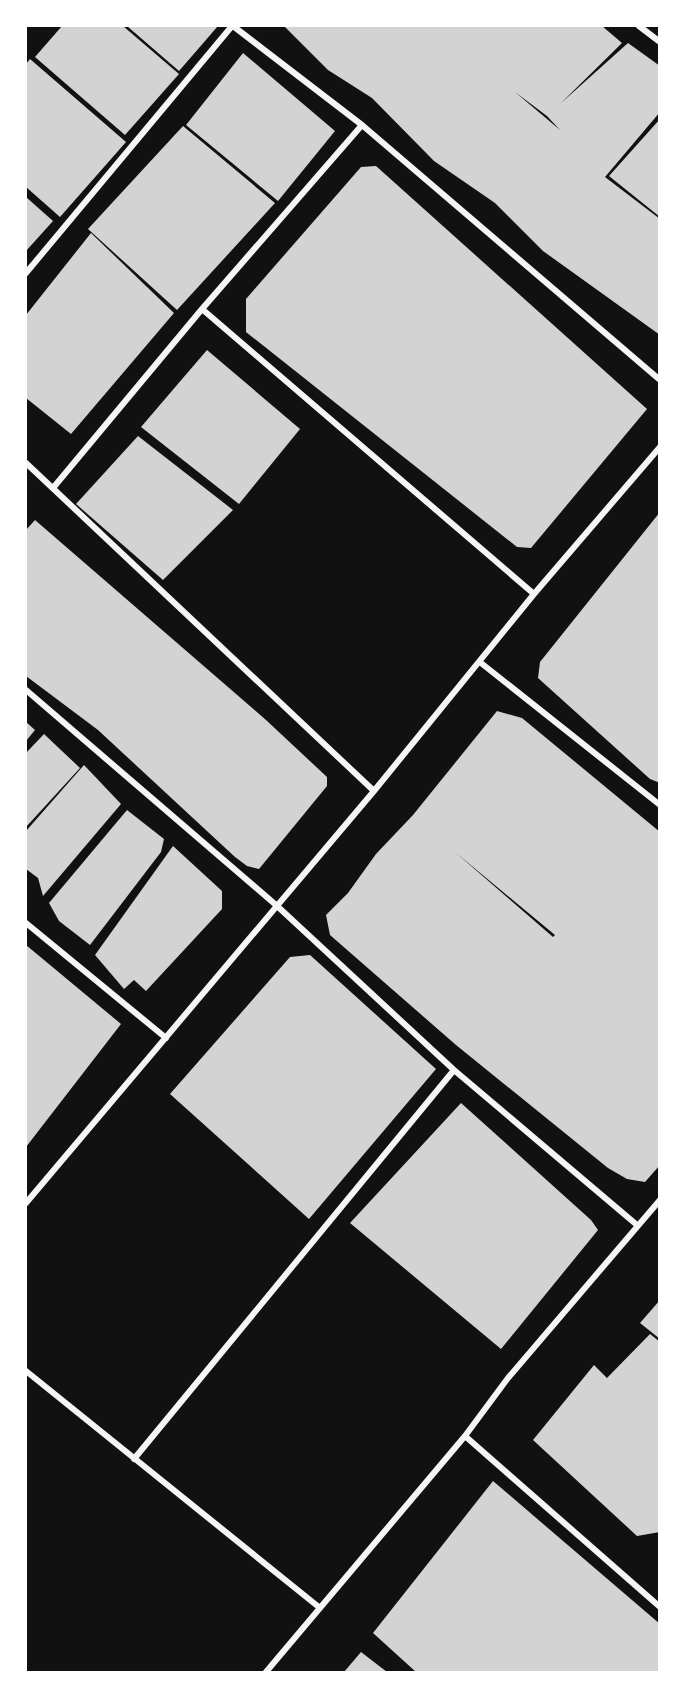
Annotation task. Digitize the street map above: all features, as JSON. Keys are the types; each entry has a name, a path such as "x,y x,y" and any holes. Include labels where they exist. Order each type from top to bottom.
{"street":[{"path":"26,273 232,26 362,125 660,380"},
{"path":"639,26 660,42"},
{"path":"53,488 202,309 362,125"},
{"path":"202,309 534,594"},
{"path":"26,1203 481,663 534,594 660,447"},
{"path":"26,463 374,791"},
{"path":"481,663 660,805"},
{"path":"26,690 276,905 454,1070 637,1225"},
{"path":"26,923 166,1038"},
{"path":"134,1459 454,1070"},
{"path":"266,1672 465,1436 508,1378 660,1200"},
{"path":"26,1371 320,1608"},
{"path":"465,1436 660,1607"}],"building":[{"path":"62,26 123,26 179,74 125,135 35,57"},
{"path":"127,26 218,26 179,71"},
{"path":"284,26 602,26 622,43 560,104 628,43 660,66 660,112 605,177 660,219 660,335 543,251 495,203 434,161 372,98 328,70","holes":["515,92 547,116 560,130"]},
{"path":"243,53 335,131 278,201 186,125"},
{"path":"30,59 126,142 60,217 26,187 26,64"},
{"path":"660,119 660,217 609,176"},
{"path":"183,126 275,203 177,310 88,229"},
{"path":"376,166 647,409 531,548 517,547 246,332 246,299 361,167"},
{"path":"26,197 53,221 26,251"},
{"path":"91,233 174,313 71,434 26,398 26,315"},
{"path":"207,350 300,429 239,504 141,427"},
{"path":"138,436 233,510 163,580 76,504"},
{"path":"660,512 660,783 650,779 538,678 540,662"},
{"path":"35,520 266,720 327,777 327,786 259,869 247,866 235,857 98,730 26,676 26,530"},
{"path":"497,711 522,718 660,832 660,1165 645,1182 627,1179 608,1168 456,1045 330,935 326,915 348,893 376,854 413,815","holes":["455,852 555,935 553,937"]},
{"path":"26,722 35,730 26,741"},
{"path":"44,734 80,768 26,827 26,753"},
{"path":"84,765 121,804 43,896 38,878 26,869 26,831"},
{"path":"127,810 164,839 161,852 90,945 59,921 49,903"},
{"path":"173,846 222,891 222,909 146,991 134,980 124,989 95,955"},
{"path":"26,945 121,1024 26,1147"},
{"path":"310,955 436,1069 309,1219 170,1094 290,957"},
{"path":"461,1103 591,1220 598,1230 501,1349 350,1223"},
{"path":"660,1300 660,1339 640,1323"},
{"path":"650,1334 660,1342 660,1532 637,1536 533,1440 594,1365 607,1378"},
{"path":"493,1481 660,1624 659,1672 416,1672 373,1633"},
{"path":"361,1652 387,1672 344,1672"}]}
